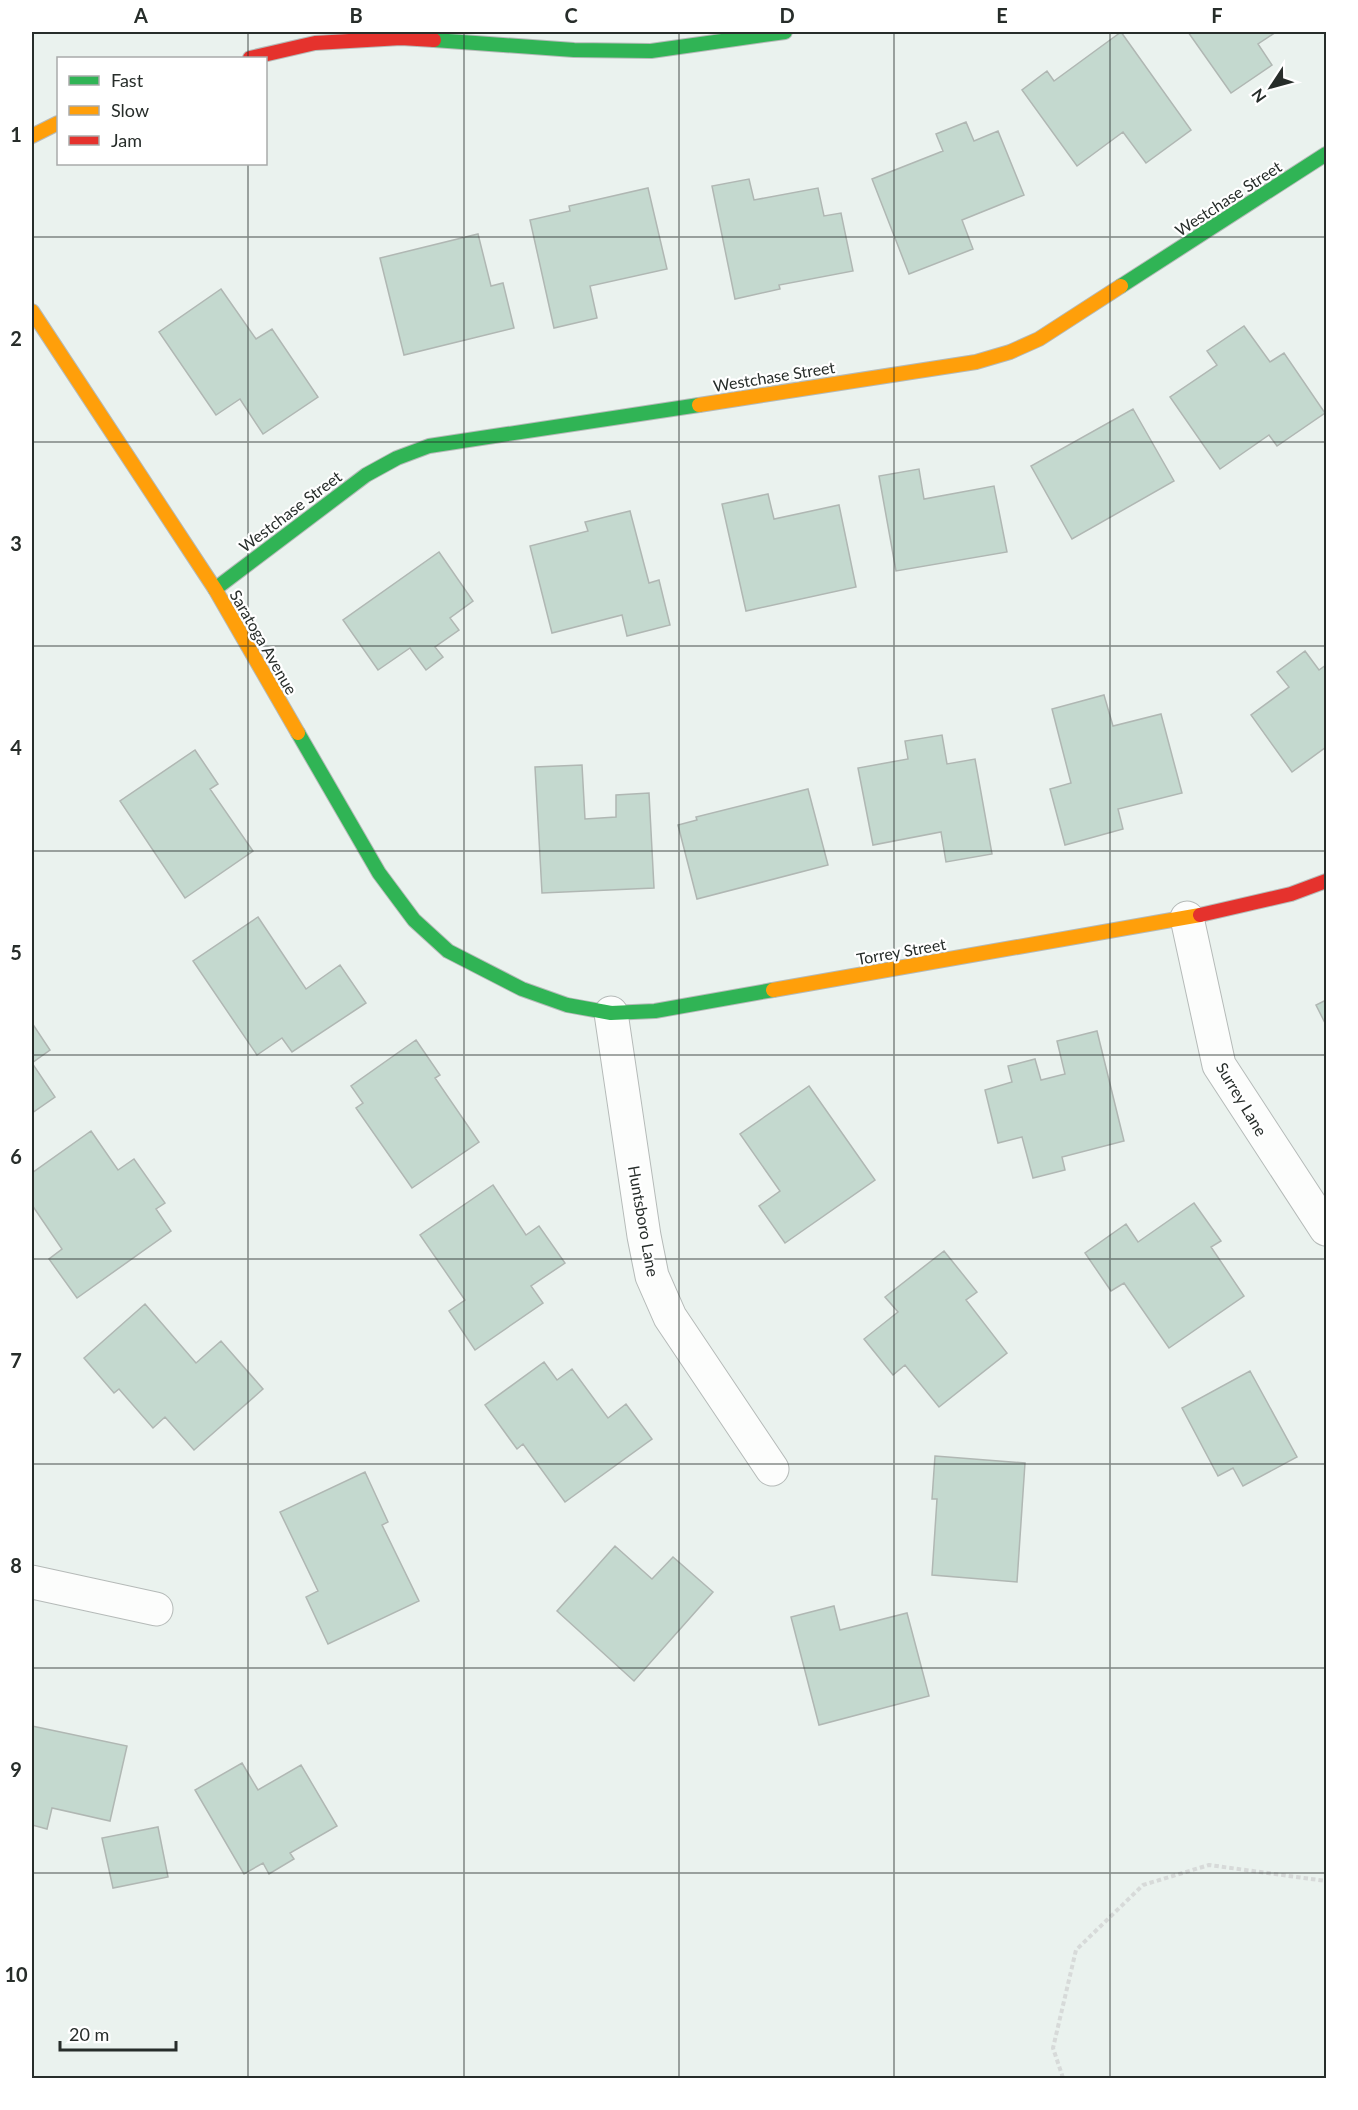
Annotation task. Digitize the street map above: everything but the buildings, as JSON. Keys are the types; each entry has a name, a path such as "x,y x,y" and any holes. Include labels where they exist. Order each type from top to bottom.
{"street":[{"path":"254,57 315,43 401,38 574,50 651,51 784,32"},
{"path":"32,136 57,124"},
{"name":"Westchase Street","path":"215,589 366,475 397,458 429,446 976,362 1010,352 1039,339 1326,154"},
{"name":"Saratoga Avenue","path":"32,311 215,589 379,873 414,920 448,951 484,971"},
{"name":"Torrey Street","path":"484,971 522,989 567,1005 611,1013 655,1011 1187,918 1291,894 1326,881"},
{"name":"Surrey Lane","path":"1187,918 1219,1065 1326,1229"},
{"name":"Huntsboro Lane","path":"611,1013 652,1276 670,1317 772,1469"},
{"path":"32,1582 156,1609"}],"path":[{"path":"1063,2079 1053,2048 1076,1950 1143,1886 1209,1865 1326,1881"}],"traffic: fast":[{"path":"434,40 574,50 651,51 785,32"},
{"path":"1121,286 1326,154"},
{"path":"215,589 366,475 397,458 429,446 699,405"},
{"path":"298,733 379,873 414,920 448,951 522,989 567,1005 611,1013 655,1011 773,990"}],"traffic: slow":[{"path":"32,136 57,124"},
{"path":"699,405 976,362 1010,352 1039,339 1121,286"},
{"path":"32,311 215,589 298,733"},
{"path":"773,990 1200,915"}],"traffic: jam":[{"path":"254,57 315,43 401,38 434,40"},
{"path":"1200,915 1291,894 1326,881"}]}
